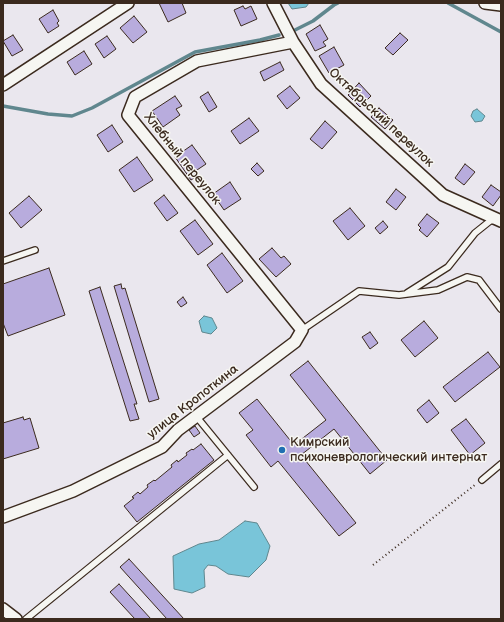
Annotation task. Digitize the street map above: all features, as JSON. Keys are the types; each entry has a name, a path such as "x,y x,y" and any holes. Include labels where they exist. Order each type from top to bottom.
{"street":[{"path":"3,84 128,3"},
{"name":"Октябрьский переулок","path":"272,3 293,42 321,84 443,195 499,220"},
{"path":"485,3 501,5"},
{"name":"Хлебный переулок","path":"293,42 197,61 135,97 128,115 302,330"},
{"name":"улица Кропоткина","path":"3,517 73,491 162,446 178,430 295,342 302,330"},
{"path":"3,608 16,619"}],"lane":[{"path":"406,294 448,267 475,234 490,221 499,220"},
{"path":"3,261 35,250"},
{"path":"302,330 359,290 399,295 438,290 467,277 479,280 501,309"},
{"path":"196,416 254,488"},
{"path":"26,619 228,455"},
{"path":"482,480 501,464"}],"path":[{"path":"373,565 482,480"}],"water":[{"path":"288,3 309,3 306,7 292,9"},
{"path":"477,109 485,116 482,121 475,122 471,116 473,111"},
{"path":"204,316 212,318 217,328 211,334 202,332 199,321"},
{"path":"245,521 257,523 270,546 266,560 249,577 228,574 216,566 208,565 204,570 205,587 192,593 174,589 173,556 199,544 219,540"}],"building":[{"path":"159,3 182,3 186,13 168,22"},
{"path":"243,6 245,9 251,6 257,19 241,26 234,10"},
{"path":"53,10 59,21 57,23 59,26 48,33 39,19"},
{"path":"134,16 147,32 133,43 120,28"},
{"path":"320,25 328,39 323,42 326,46 315,51 306,34"},
{"path":"400,33 408,40 393,55 385,48"},
{"path":"13,35 23,50 12,56 3,41"},
{"path":"107,36 116,49 104,58 95,44"},
{"path":"334,47 344,65 329,73 319,56"},
{"path":"84,51 92,64 75,75 67,62"},
{"path":"280,62 284,70 264,81 260,72"},
{"path":"359,83 371,96 360,107 348,95"},
{"path":"290,86 300,98 287,109 277,96"},
{"path":"208,92 217,107 209,112 200,97"},
{"path":"175,96 182,106 176,109 180,115 163,127 152,111"},
{"path":"379,108 393,120 385,129 371,117"},
{"path":"249,118 259,131 240,144 231,131"},
{"path":"325,121 337,132 322,149 310,139"},
{"path":"112,125 123,142 108,152 97,135"},
{"path":"192,145 206,164 194,172 197,176 191,180 175,157"},
{"path":"137,157 153,180 134,192 119,170"},
{"path":"257,163 264,171 258,176 251,169"},
{"path":"465,164 475,172 464,185 455,178"},
{"path":"230,182 241,199 224,210 213,194"},
{"path":"491,185 501,192 501,195 493,206 482,197"},
{"path":"396,189 406,197 396,210 386,202"},
{"path":"164,195 178,213 167,221 154,203"},
{"path":"29,196 42,210 21,228 9,213"},
{"path":"350,208 365,226 348,240 333,221"},
{"path":"427,214 439,223 427,237 419,230 421,228 418,225"},
{"path":"195,220 213,244 198,255 180,231"},
{"path":"383,221 388,227 380,234 375,228"},
{"path":"272,248 281,258 284,256 291,264 276,277 259,259"},
{"path":"222,253 243,281 227,293 207,265"},
{"path":"49,268 65,315 8,336 3,323 3,284"},
{"path":"121,284 122,289 125,288 159,399 149,402 114,286"},
{"path":"100,287 137,404 134,404 139,419 130,421 89,291"},
{"path":"183,297 187,303 181,307 177,302"},
{"path":"424,321 438,338 415,357 401,340"},
{"path":"370,332 378,343 370,349 362,337"},
{"path":"488,352 500,367 455,402 443,387"},
{"name":"Кимрский психоневрологический интернат","path":"308,361 387,460 370,474 334,429 301,455 356,523 339,536 278,461 271,467 246,435 253,430 239,413 257,399 294,445 326,420 290,375"},
{"path":"429,400 439,413 427,423 417,410"},
{"path":"23,417 24,420 30,418 39,448 3,459 3,423"},
{"path":"466,419 485,443 470,455 451,430"},
{"path":"195,426 200,433 194,437 189,430"},
{"path":"201,444 214,460 137,522 124,506 134,498 132,497 138,492 140,494 148,487 147,485 154,480 155,481 172,467 171,465 177,460 178,462 187,455 186,453"},
{"path":"129,559 184,619 167,619 120,567"},
{"path":"119,584 151,619 135,619 110,592"}],"waterway":[{"path":"295,30 313,21 338,3"},
{"path":"448,3 501,32"},
{"path":"3,106 48,114 72,116 92,108 195,52 279,35"}],"place":[{"name":"Кимрский психоневрологический интернат","path":"282,450"}]}
